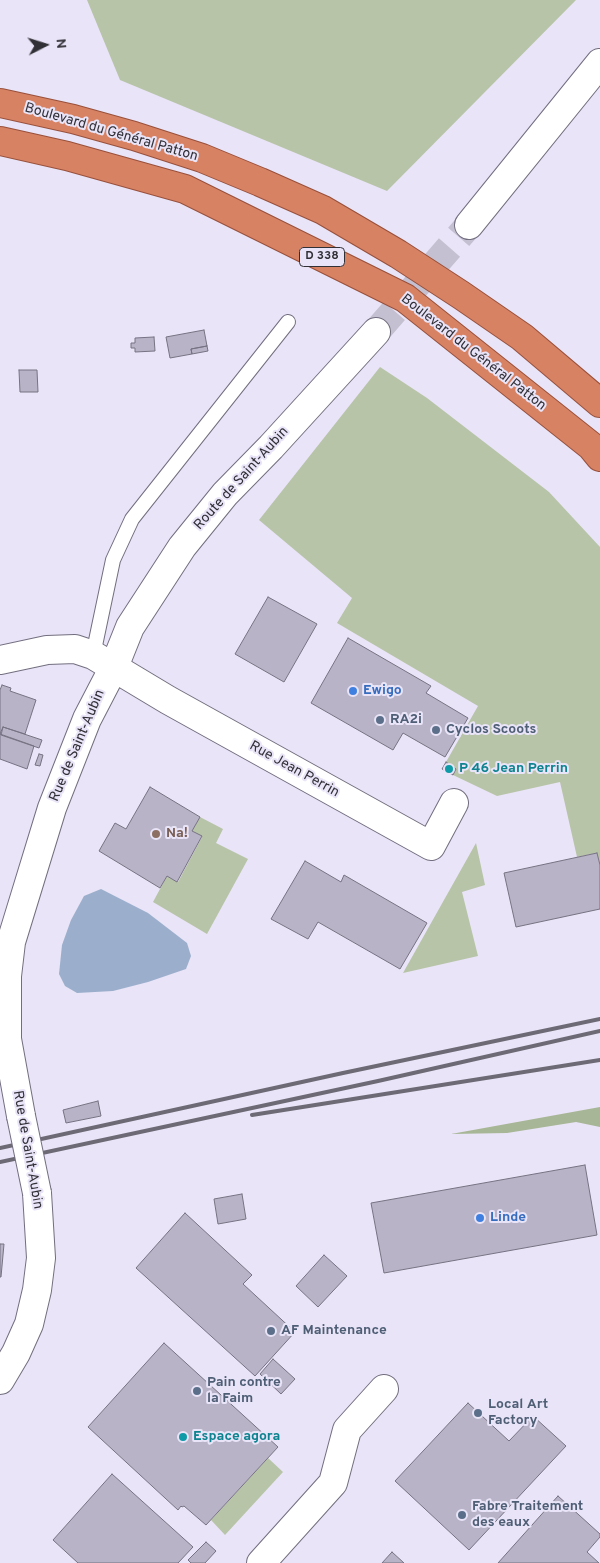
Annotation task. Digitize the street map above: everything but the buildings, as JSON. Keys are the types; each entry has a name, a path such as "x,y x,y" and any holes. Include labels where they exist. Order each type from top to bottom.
{"highway":[{"name":"Boulevard du Général Patton","path":"0,103 72,119 134,136 202,158 323,210 398,254 522,337 600,403"},
{"name":"Boulevard du Général Patton","path":"0,141 68,156 184,189 405,298 591,446 600,457"}],"street":[{"path":"469,225 600,63"},
{"name":"Route de Saint-Aubin","path":"104,661 130,628 182,547 225,494 271,447 376,332"},
{"path":"0,660 47,650 75,649 104,661"},
{"name":"Rue Jean Perrin","path":"104,661 168,700 432,846 454,803"},
{"name":"Rue de Saint-Aubin","path":"0,1380 16,1354 29,1324 38,1290 41,1258 37,1193 7,1039 6,944 52,808 87,719 104,661"},
{"path":"260,1563 333,1483 347,1430 384,1389"}],"lane":[{"path":"104,661 113,560 132,519 288,322"}],"green space":[{"path":"87,0 576,0 387,191 120,80"},
{"path":"380,367 427,398 549,492 600,547 600,865 597,853 577,857 560,782 497,796 453,775 456,769 446,762 478,706 337,623 352,598 259,520"},
{"path":"200,817 223,829 216,843 248,859 207,934 153,902 167,876 178,882 202,837 192,831"},
{"path":"476,843 485,885 462,892 478,956 403,973"},
{"path":"600,1107 600,1127 576,1122 507,1133 451,1134"},
{"path":"268,1458 283,1472 225,1535 211,1520"}],"water":[{"path":"101,889 148,913 187,943 191,956 186,969 113,991 77,993 65,986 59,974 62,945 71,920 84,896"}],"tunnel":[{"path":"376,332 469,225"}],"railway":[{"path":"0,1148 600,1019"},
{"path":"0,1162 600,1031"},
{"path":"252,1115 600,1060"}],"place":[{"name":"Ewigo","path":"353,691"},
{"name":"RA2i","path":"380,720"},
{"name":"Cyclos Scoots","path":"436,730"},
{"name":"P 46 Jean Perrin","path":"449,769"},
{"name":"Na!","path":"156,834"},
{"name":"Linde","path":"480,1218"},
{"name":"AF Maintenance","path":"271,1331"},
{"name":"Pain contre la Faim","path":"197,1391"},
{"name":"Local Art Factory","path":"478,1413"},
{"name":"Espace agora","path":"183,1437"},
{"name":"Fabre Traitement des eaux","path":"462,1515"}]}
